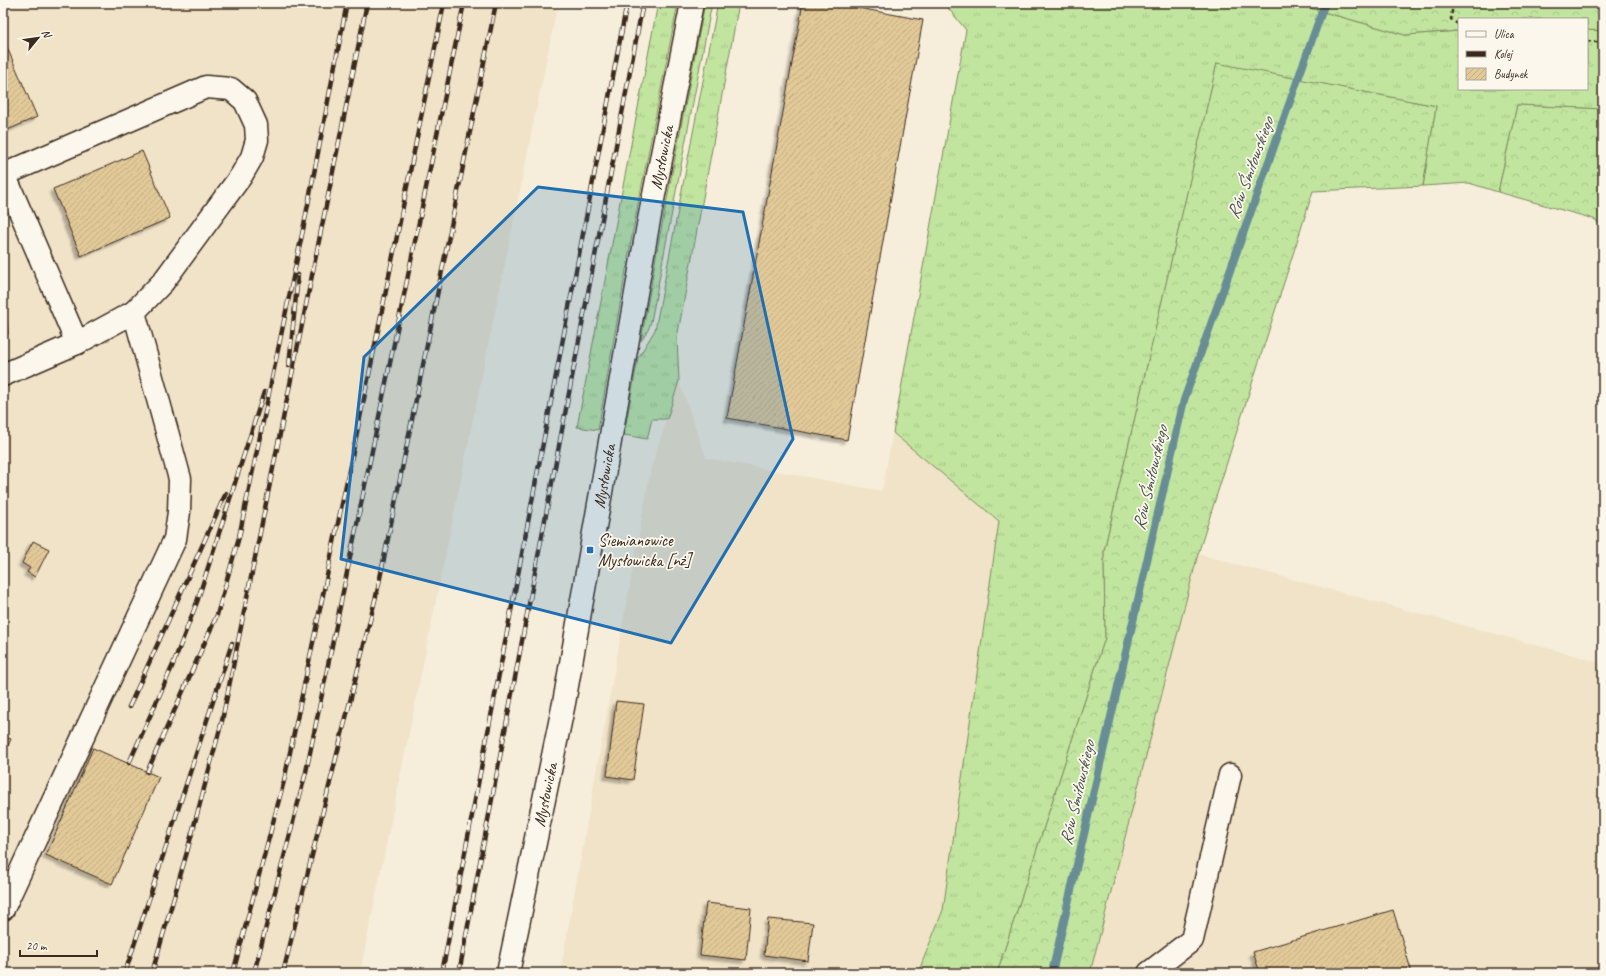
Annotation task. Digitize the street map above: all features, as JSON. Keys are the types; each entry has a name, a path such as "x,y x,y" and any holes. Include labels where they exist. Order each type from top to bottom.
{"street":[{"name":"Mysłowicka","path":"508,973 565,696 648,225 692,3"},
{"path":"3,374 77,343 134,312 163,282 241,176 252,157 257,140 256,125 245,101 231,89 206,87 3,174 77,343"},
{"path":"3,909 175,538 179,512 180,479 134,312"},
{"path":"1149,973 1192,940 1230,775"}],"path":[{"path":"1453,3 1451,19 1458,24"},
{"path":"1588,41 1603,43"}],"highlighted area":[{"path":"538,187 743,212 793,439 671,643 341,559 364,357"}],"shaded area":[{"path":"3,3 558,3 360,973 3,973"},
{"path":"679,381 706,458 882,491 893,433 999,521 943,910 918,973 560,973 651,468"},
{"path":"1198,554 1603,663 1603,962 1598,973 1090,973"}],"green space":[{"path":"658,3 678,3 633,230 598,430 577,427"},
{"path":"705,3 712,3 651,322 641,341 657,251"},
{"path":"718,3 739,3 677,338 679,381 667,419 652,419 647,439 624,435 638,358 655,330"},
{"path":"944,3 1292,3 1405,35 1458,31 1458,90 1588,90 1588,30 1603,31 1603,109 1517,105 1498,192 1469,183 1423,186 1436,106 1217,64 1104,551 1105,638 997,973 918,973 943,910 999,521 893,433 966,30"},
{"path":"1292,3 1603,3 1603,31 1588,30 1588,18 1458,18 1458,31 1405,35"},
{"path":"1217,63 1436,106 1423,186 1313,191 1198,554 1090,973 997,973 1105,638 1104,551"},
{"path":"1517,105 1603,109 1603,227 1594,219 1498,192"}],"building":[{"path":"803,3 832,3 923,20 847,440 727,418"},
{"path":"3,38 37,117 3,132"},
{"path":"142,151 170,218 81,256 53,189"},
{"path":"3,313 7,322 8,333 3,346"},
{"path":"33,541 49,549 35,577 27,572 30,568 22,563"},
{"path":"616,701 644,704 633,780 607,776"},
{"path":"3,736 11,739 3,757"},
{"path":"93,748 159,777 112,884 46,855"},
{"path":"706,903 751,908 746,960 700,955"},
{"path":"1393,910 1412,973 1260,973 1253,952"},
{"path":"768,919 813,923 808,961 764,955"},
{"path":"1169,957 1180,973 1147,973"}],"waterway":[{"name":"Rów Śmiłowskiego","path":"1052,973 1184,400 1325,3"}],"railway":[{"path":"147,772 217,615 239,537 304,225 347,3"},
{"path":"152,973 187,852 222,721 367,3"},
{"path":"233,973 284,781 369,375 444,3"},
{"path":"254,973 306,772 464,3"},
{"path":"283,973 378,588 496,3"},
{"path":"442,973 627,3"},
{"path":"459,973 643,3"},
{"path":"289,366 298,275"},
{"path":"129,763 172,667 197,602 264,392"},
{"path":"129,707 226,493"},
{"path":"125,973 232,643"}],"place":[{"name":"Siemianowice Mysłowicka [nż]","path":"590,550"}]}
